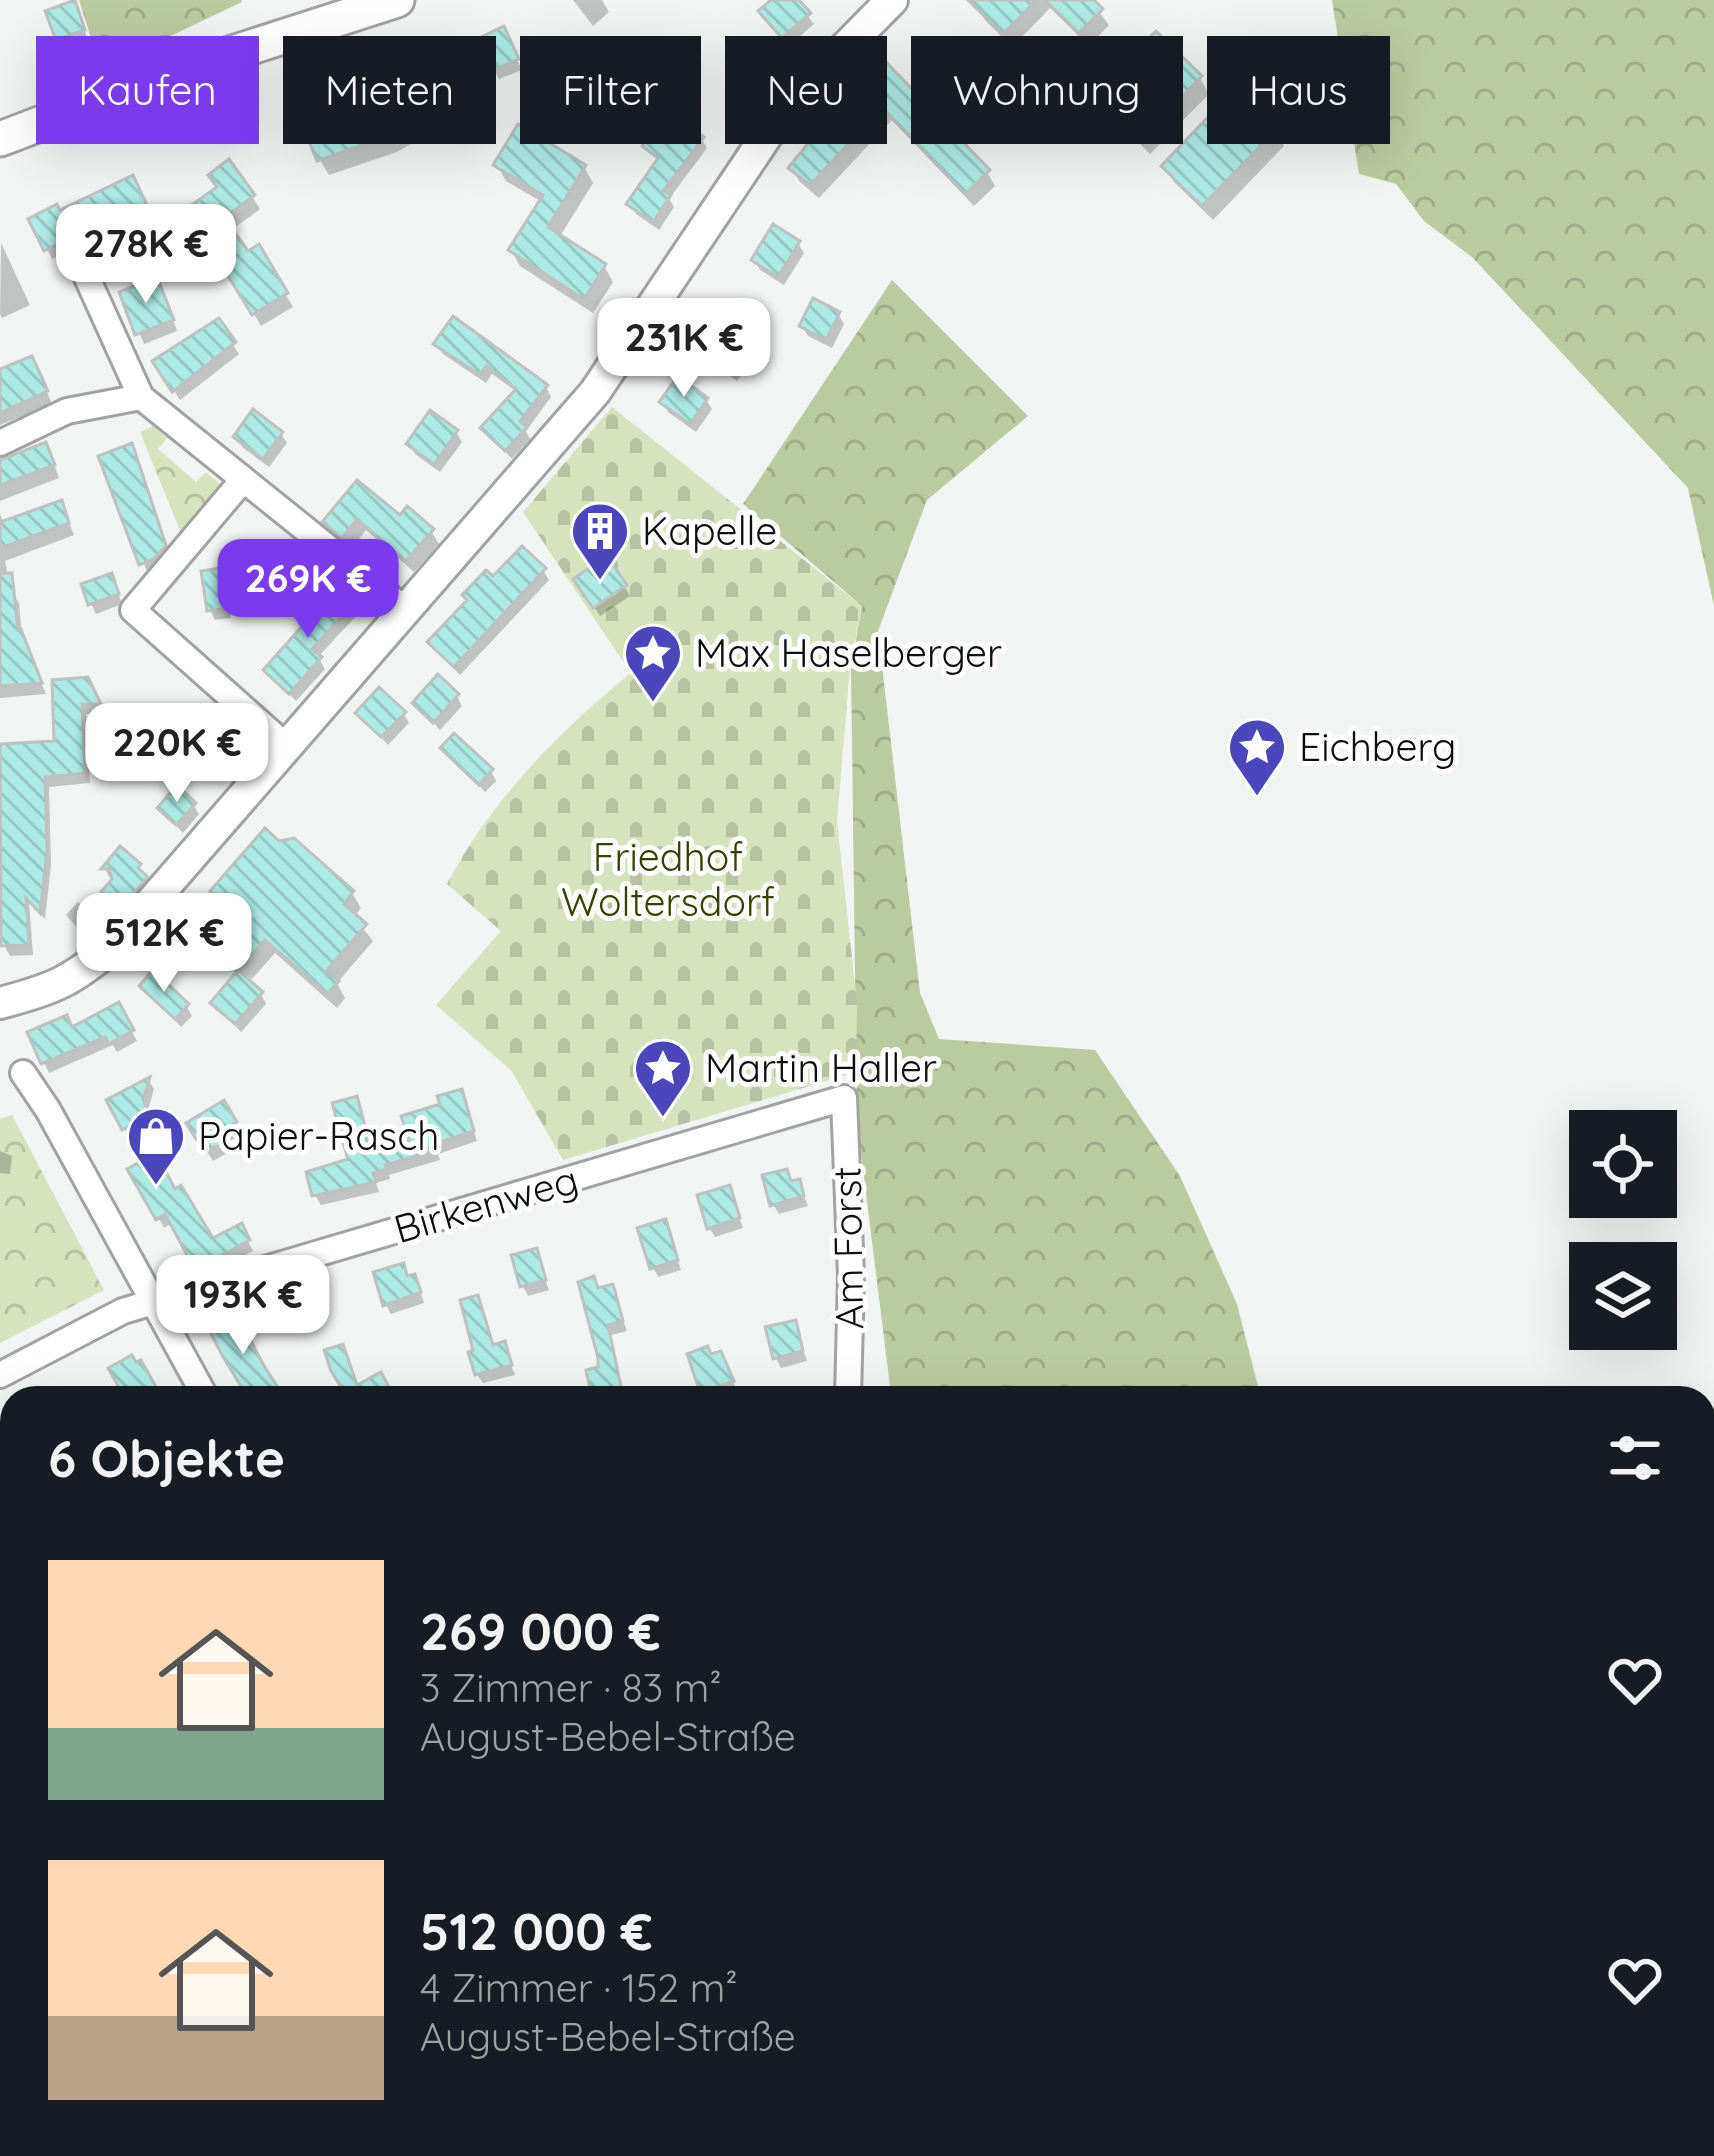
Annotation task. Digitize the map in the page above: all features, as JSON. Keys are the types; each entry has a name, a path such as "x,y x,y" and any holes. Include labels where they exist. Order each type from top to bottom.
{"main road":[{"path":"0,139 189,67 398,0"}],"street":[{"path":"0,1003 60,986 114,945 596,392 767,135 892,0"},
{"path":"84,271 141,397 407,611"},
{"path":"0,443 68,411 141,397"},
{"path":"242,481 133,610 287,748"},
{"path":"23,1073 48,1110 199,1386"},
{"name":"Birkenweg","path":"0,1375 123,1311 844,1098"},
{"name":"Am Forst","path":"844,1098 851,1276 848,1386"}],"green space":[{"path":"79,0 242,2 170,36 90,36"},
{"path":"1332,0 1714,0 1714,606 1688,488 1472,257 1424,221 1396,184 1359,174 1354,144 1390,144 1390,36 1338,36"},
{"path":"892,280 1028,416 927,500 878,631 920,993 939,1039 1095,1050 1180,1176 1237,1304 1258,1386 890,1386 857,1121 851,667 862,606 743,504"},
{"name":"Friedhof Woltersdorf","path":"612,407 862,606 850,667 837,821 857,1004 856,1072 563,1160 511,1070 436,1005 501,931 447,884 464,854 528,770 631,673 523,512"},
{"path":"153,426 167,438 158,449 196,482 206,472 221,485 183,538 140,432"},
{"path":"12,1115 104,1290 0,1343 0,1119"}],"building":[{"path":"75,0 85,30 54,36 45,11"},
{"path":"771,0 799,0 811,13 780,36 758,11"},
{"path":"968,0 1036,0 1003,34"},
{"path":"1045,0 1094,0 1103,9 1079,33"},
{"path":"504,26 519,59 496,69 496,36 483,36"},
{"path":"1183,57 1202,76 1183,96"},
{"path":"887,63 911,88 911,138 887,113"},
{"path":"1207,118 1207,144 1262,144 1202,206 1161,166"},
{"path":"518,124 520,144 551,144 586,165 548,227 606,264 584,299 508,250 543,195 493,165"},
{"path":"310,144 365,144 317,161"},
{"path":"699,144 663,191 671,195 653,222 626,204 658,158 642,146"},
{"path":"807,144 848,144 810,185 788,168"},
{"path":"917,144 965,144 990,170 965,194"},
{"path":"229,159 255,195 224,218 248,251 259,244 288,293 252,315 209,245 202,250 177,215 217,187 208,175"},
{"path":"133,175 151,214 106,235 100,222 44,251 28,219 57,204 60,210"},
{"path":"773,224 800,241 778,277 751,260"},
{"path":"157,277 174,320 135,335 119,292"},
{"path":"813,298 840,312 826,340 799,326"},
{"path":"721,313 756,338 731,373 697,348"},
{"path":"453,316 548,385 520,421 527,427 505,451 480,428 516,389 486,366 480,375 433,344"},
{"path":"219,318 236,342 172,392 152,361"},
{"path":"32,356 48,391 0,413 0,369"},
{"path":"678,376 708,398 690,424 659,402"},
{"path":"253,409 283,432 263,459 233,437"},
{"path":"430,410 458,430 434,464 406,444"},
{"path":"46,442 55,465 0,485 0,460"},
{"path":"132,443 166,545 154,559 139,565 98,456"},
{"path":"357,480 400,515 407,506 434,529 406,561 357,519 342,538 322,522"},
{"path":"62,500 69,523 0,548 0,522"},
{"path":"522,546 546,568 454,667 427,642 467,600 462,595 486,570 493,576"},
{"name":"Kapelle","path":"607,556 627,585 593,608 573,579"},
{"path":"221,568 227,608 207,611 201,571"},
{"path":"0,573 12,573 18,630 42,683 0,686"},
{"path":"112,573 119,594 88,605 81,584"},
{"path":"331,584 353,604 312,649 322,657 289,694 263,670 314,613 308,608"},
{"path":"438,674 459,694 433,723 412,703"},
{"path":"88,677 101,704 82,704 85,773 45,777 47,852 40,913 26,898 29,945 1,946 0,744 54,741 52,680"},
{"path":"379,687 406,712 381,737 355,713"},
{"path":"197,709 221,748 189,766 167,727"},
{"path":"454,733 493,769 479,785 440,748"},
{"path":"177,785 196,803 176,825 157,808"},
{"path":"265,828 279,841 294,838 354,891 344,904 367,924 326,971 339,981 327,994 265,940 243,965 207,948 187,931 218,898 210,891"},
{"path":"120,846 148,877 120,908 101,892 112,879 109,869 101,869"},
{"path":"153,970 189,1004 175,1019 139,986"},
{"path":"238,970 263,992 235,1024 210,1003"},
{"path":"119,1002 134,1030 109,1044 105,1037 41,1064 27,1032 67,1015 72,1027"},
{"path":"150,1077 143,1100 150,1115 122,1130 106,1100"},
{"path":"462,1089 474,1131 434,1144 436,1150 385,1165 386,1169 373,1173 376,1182 312,1196 306,1172 348,1159 332,1103 357,1096 372,1152 409,1140 401,1116 440,1104 437,1096"},
{"path":"224,1100 237,1122 226,1128 232,1138 205,1153 186,1123"},
{"path":"156,1153 175,1189 181,1185 213,1238 242,1223 250,1240 195,1270 165,1214 156,1220 127,1169"},
{"path":"787,1169 791,1181 800,1179 804,1196 770,1206 762,1175"},
{"path":"730,1185 740,1218 707,1229 697,1195"},
{"path":"666,1219 678,1260 650,1269 637,1228"},
{"path":"537,1248 546,1280 520,1287 511,1255"},
{"path":"404,1263 407,1276 415,1274 421,1292 383,1306 373,1272"},
{"path":"594,1276 598,1288 613,1284 623,1321 608,1325 621,1386 589,1386 586,1370 598,1367 598,1358 578,1282"},
{"path":"478,1295 493,1345 505,1341 512,1365 475,1375 460,1300"},
{"path":"234,1308 277,1386 241,1386 206,1324"},
{"path":"796,1320 803,1351 773,1359 765,1327"},
{"path":"343,1344 357,1385 381,1372 389,1386 340,1386 324,1350"},
{"path":"708,1346 711,1354 721,1351 734,1381 698,1386 687,1354"},
{"path":"132,1355 136,1362 141,1360 155,1386 118,1386 108,1368"}],"place":[{"name":"Kapelle","path":"600,582"},
{"name":"Max Haselberger","path":"653,704"},
{"name":"Eichberg","path":"1257,798"},
{"name":"Martin Haller","path":"663,1119"},
{"name":"Papier-Rasch","path":"156,1187"}]}
